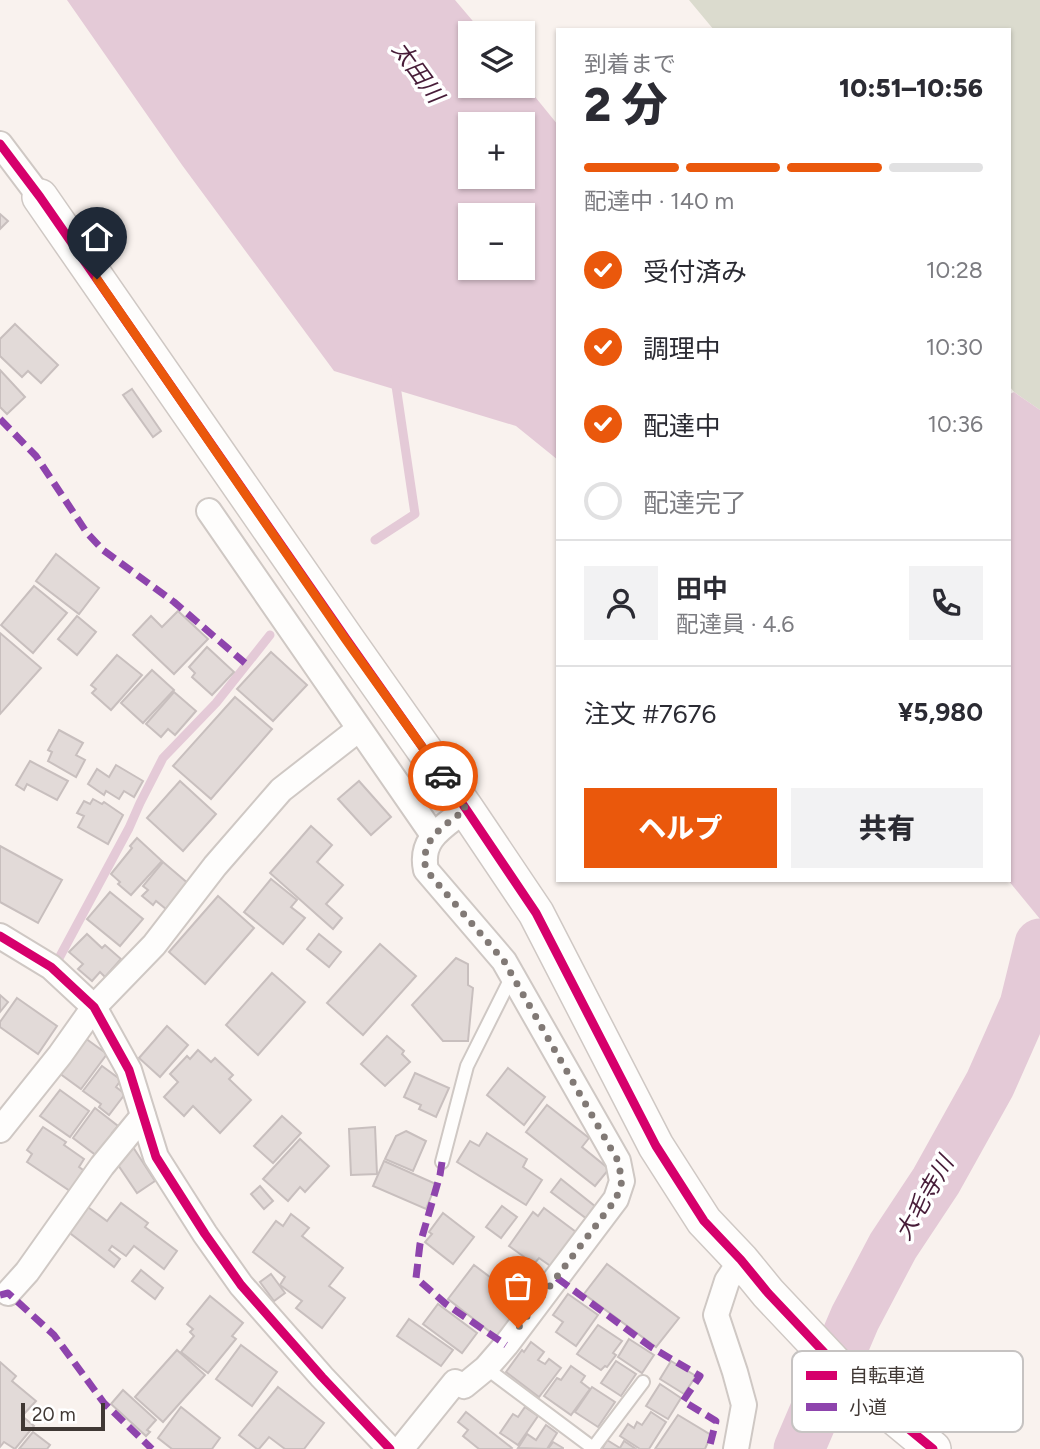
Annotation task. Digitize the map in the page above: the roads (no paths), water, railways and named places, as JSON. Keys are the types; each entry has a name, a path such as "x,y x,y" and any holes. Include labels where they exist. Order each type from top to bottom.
{"street":[{"path":"0,144 40,197 536,913 656,1146 704,1221 823,1351"},
{"path":"209,511 433,835"},
{"path":"0,1130 60,1055 94,1007 154,945 215,866 281,790 359,729"},
{"path":"401,1449 455,1382 464,1386 486,1368 506,1345 616,1199 622,1181 618,1161 513,975 426,870 423,856 433,835 466,809"},
{"path":"0,936 51,967 94,1007 130,1070 156,1157 205,1234 241,1285 390,1449"},
{"path":"8,1293 27,1272 110,1156 143,1116"},
{"path":"736,1449 744,1405 716,1315 727,1281 741,1260"},
{"path":"913,1432 933,1449"}],"lane":[{"path":"442,1162 467,1066 513,975"},
{"path":"486,1368 593,1448 643,1382"}],"water":[{"name":"太田川","path":"67,0 455,0 473,21 458,21 458,98 535,97 556,123 556,458 516,426 334,371 182,165"},
{"path":"1014,392 1040,410 1040,919 1010,882 1011,394"}],"waterway":[{"path":"375,540 415,514 395,379"},
{"path":"58,960 129,828 163,758 216,703 270,635"},
{"name":"大毛寺川","path":"841,1351 893,1246 936,1181 990,1084 1025,1005 1040,944"},
{"name":"大毛寺川","path":"799,1449 806,1432"}]}
